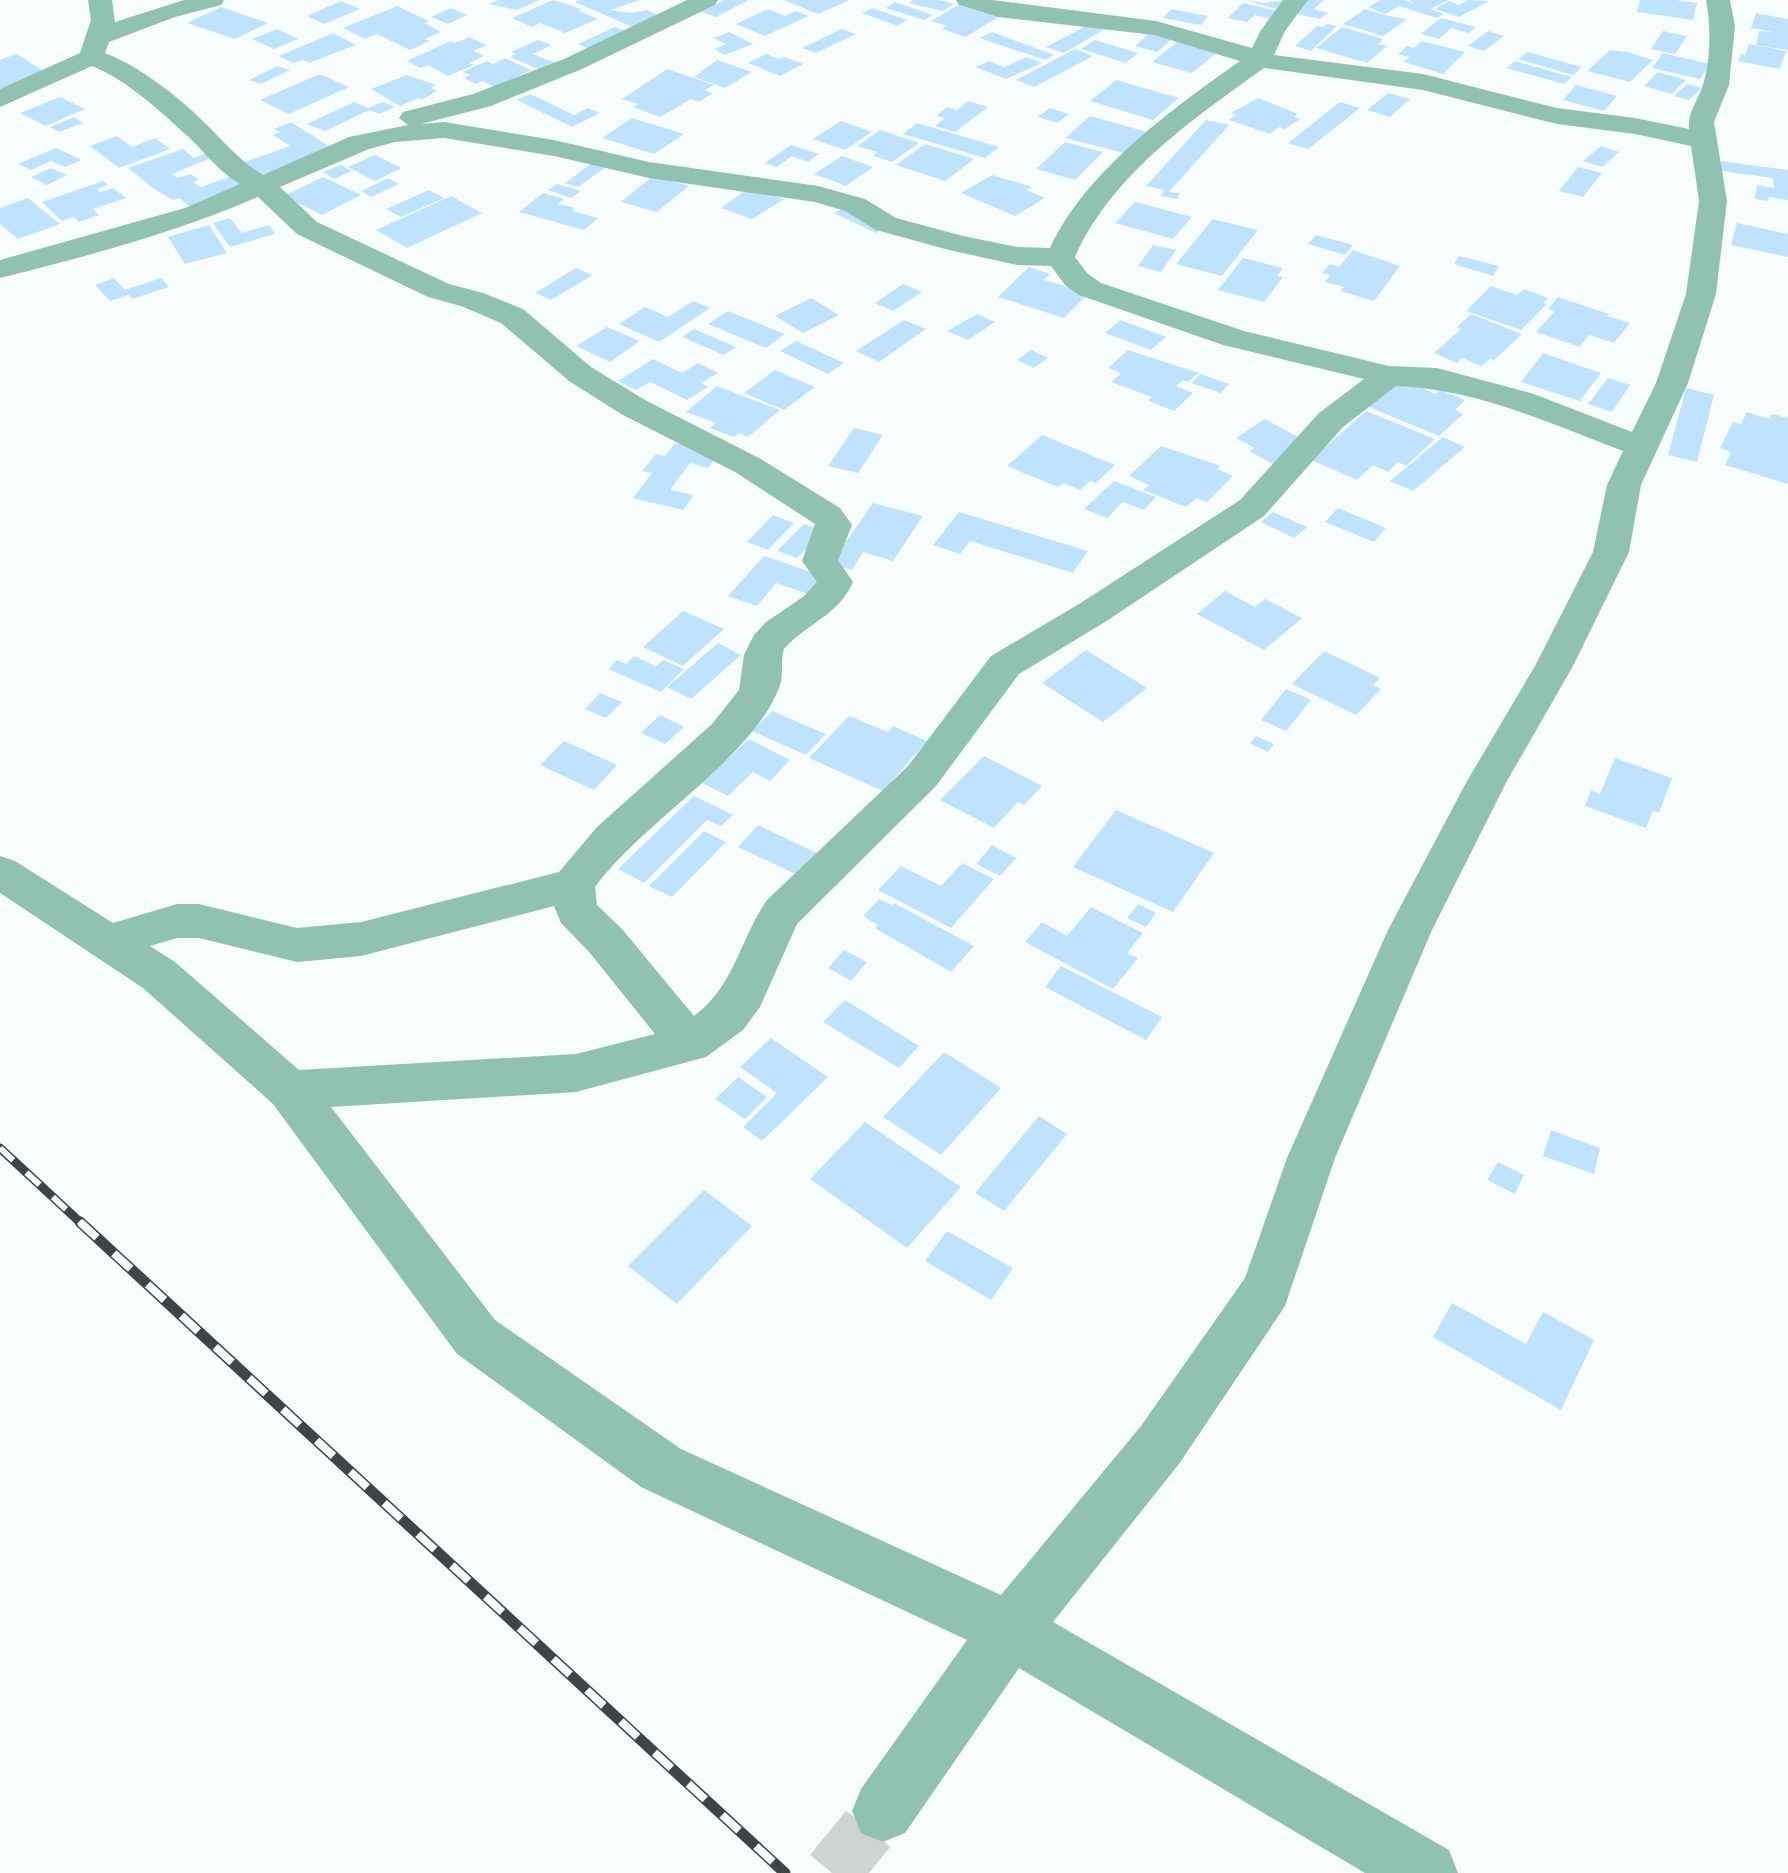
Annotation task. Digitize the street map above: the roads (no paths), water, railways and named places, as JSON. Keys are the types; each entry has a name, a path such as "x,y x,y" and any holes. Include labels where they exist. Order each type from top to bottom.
{"street":[{"path":"93,48 103,20 100,0"},
{"path":"0,99 166,12 212,0"},
{"path":"0,269 112,240 195,214 359,143 401,121 482,100 573,64 706,0"},
{"path":"968,0 998,10 1156,28 1260,59 1423,82 1557,116 1635,126 1706,141"},
{"path":"1060,257 1073,229 1104,196 1120,173 1166,126 1260,59 1273,30 1296,0"},
{"path":"883,1811 1010,1630 1160,1445 1267,1289 1311,1158 1410,930 1487,781 1554,666 1611,552 1624,485 1672,383 1701,294 1713,201 1701,122 1716,85 1723,26 1718,0"},
{"path":"93,48 109,64 195,128 232,168 262,186 307,228 439,291 472,299 512,316 580,374 633,407 777,483 828,516 834,525 820,561 835,582 826,597 788,622 769,640 761,657 762,681 748,709 716,745 595,854 573,885 361,939 297,945 199,921 177,921 108,942"},
{"path":"359,143 395,134 444,130 528,143 649,170 818,194 855,205 886,224 959,244 1017,256 1060,257"},
{"path":"1060,257 1076,279 1090,289 1144,309 1234,338 1389,376 1437,378 1522,401 1642,447"},
{"path":"290,1090 576,1073 690,1044 727,1017 744,994 782,912 922,776 1005,665 1092,613 1252,508 1331,420 1389,376"},
{"path":"0,872 159,975 290,1090 476,1337 661,1468 1010,1630 1426,1873"},
{"path":"573,885 576,911 606,941 690,1044"}],"tunnel":[{"path":"832,1873 883,1811"}],"railway":[{"path":"0,1148 82,1224"},
{"path":"80,1222 785,1873"}]}
